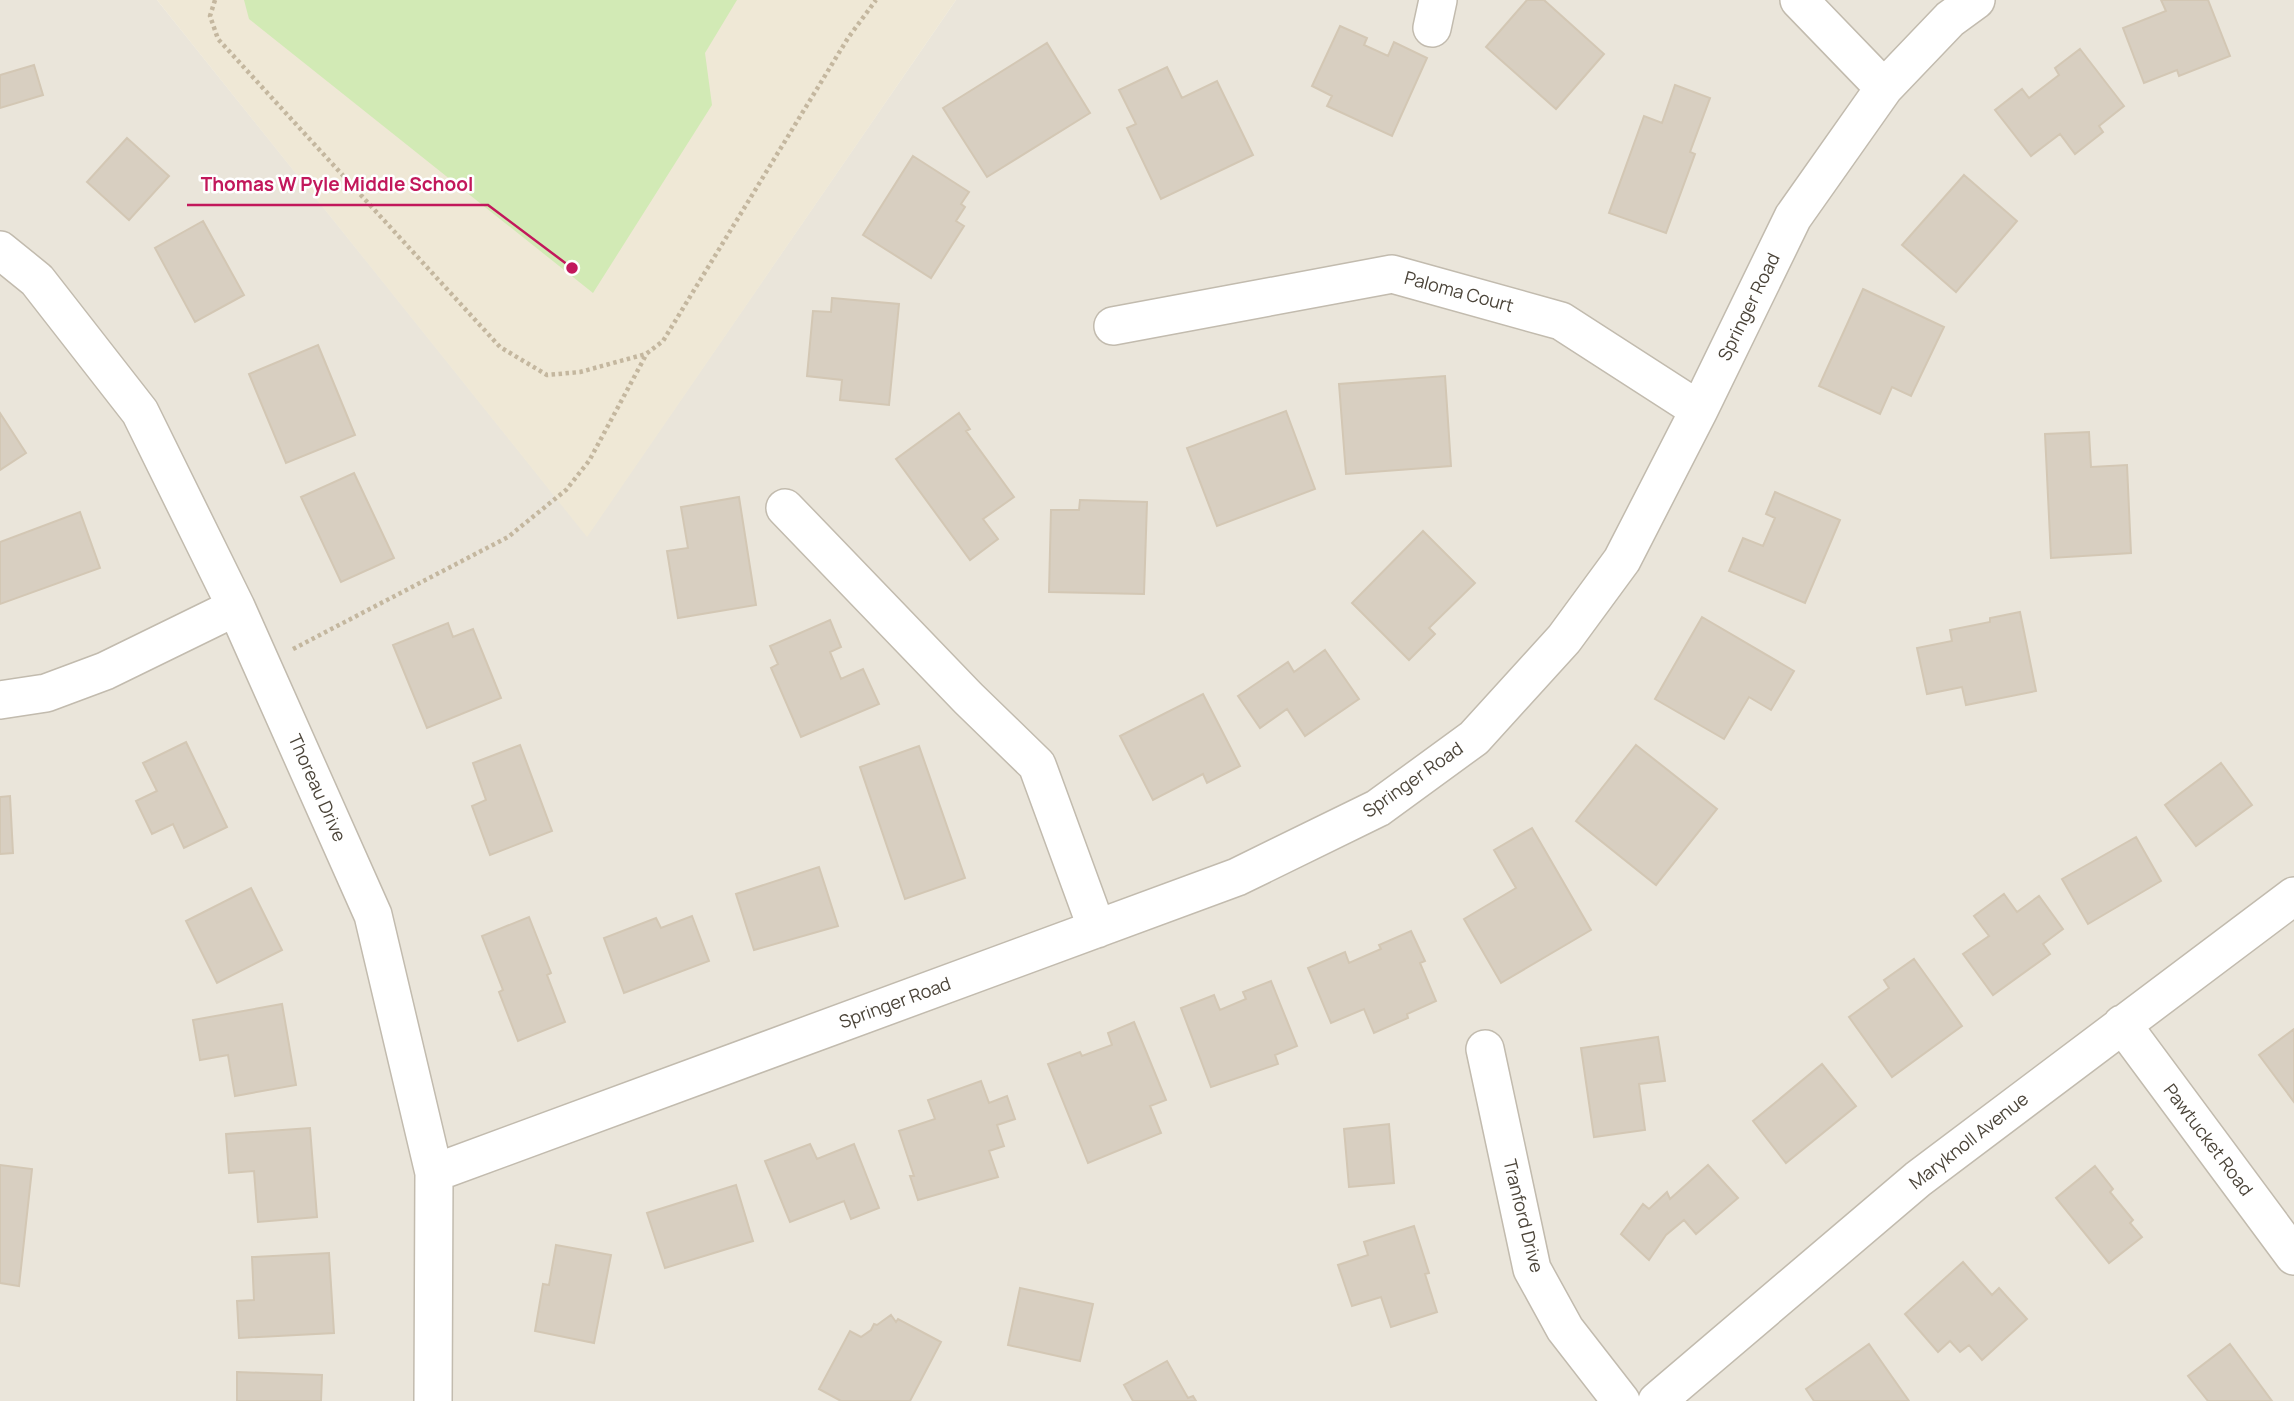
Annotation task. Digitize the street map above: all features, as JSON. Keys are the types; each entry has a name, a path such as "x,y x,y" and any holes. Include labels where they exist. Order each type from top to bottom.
{"street":[{"path":"1799,0 1884,88"},
{"name":"Springer Road","path":"434,1174 1237,877 1378,808 1474,738 1564,639 1622,560 1699,410 1793,216 1884,88 1950,19 1976,0"},
{"name":"Thoreau Drive","path":"0,250 37,279 140,412 236,607 373,915 434,1174 433,1401"},
{"name":"Paloma Court","path":"1113,326 1392,274 1561,321 1699,410"},
{"path":"785,508 968,698 1037,765 1097,929"},
{"path":"0,700 46,693 105,671 236,607"},
{"name":"Maryknoll Avenue","path":"1657,1401 1918,1180 2294,896"},
{"name":"Pawtucket Road","path":"2122,1024 2294,1256"},
{"name":"Tranford Drive","path":"1485,1049 1532,1269 1565,1329 1621,1401"}],"path":[{"path":"215,0 210,16 218,39 500,347 547,375 580,372 646,354 663,341 848,38 876,0"},
{"path":"262,665 508,537 566,490 589,461 646,354"}],"shaded area":[{"path":"0,0 157,0 587,536 956,0 2294,0 2294,1401 0,1401"},
{"path":"157,0 956,0 587,537"}],"green space":[{"path":"244,0 737,0 705,53 712,105 593,293 249,19"}],"building":[{"path":"1527,0 1544,0 1604,54 1556,109 1486,47"},
{"path":"2161,0 2208,0 2230,56 2179,76 2177,70 2144,83 2123,28 2166,11"},
{"path":"1340,26 1367,38 1364,45 1388,56 1394,42 1427,58 1392,136 1327,106 1332,96 1312,86"},
{"path":"1047,43 1090,113 987,177 943,108"},
{"path":"2080,49 2124,106 2099,126 2103,132 2075,154 2060,134 2031,156 1995,110 2022,89 2029,98 2059,75 2055,68"},
{"path":"34,65 43,95 0,108 0,75"},
{"path":"1167,67 1182,98 1217,81 1253,155 1161,199 1127,128 1136,124 1119,90"},
{"path":"1675,85 1710,98 1690,152 1695,154 1666,233 1609,213 1644,116 1662,123"},
{"path":"127,138 169,176 129,220 87,182"},
{"path":"913,156 969,192 961,204 965,207 956,221 964,226 931,278 863,235"},
{"path":"1964,175 2017,221 1956,292 1902,245"},
{"path":"203,221 244,295 195,322 155,248"},
{"path":"1863,289 1944,327 1911,396 1892,387 1880,414 1819,386"},
{"path":"832,298 899,304 889,405 840,400 842,380 807,376 813,311 831,312"},
{"path":"318,345 355,435 286,463 249,374"},
{"path":"1445,376 1451,466 1346,474 1339,384"},
{"path":"1286,411 1315,489 1217,526 1187,448"},
{"path":"0,413 26,453 0,470"},
{"path":"959,413 970,429 966,431 1014,497 983,519 998,539 970,560 896,459"},
{"path":"2089,432 2091,467 2127,465 2131,553 2051,558 2045,434"},
{"path":"354,473 394,558 341,582 301,497"},
{"path":"1775,492 1840,520 1805,603 1729,571 1743,538 1763,546 1775,518 1766,514"},
{"path":"739,497 756,605 678,618 667,551 688,548 681,507"},
{"path":"1080,500 1147,502 1144,594 1049,592 1051,510 1079,510"},
{"path":"80,512 100,568 0,604 0,542"},
{"path":"1423,531 1475,583 1429,628 1435,634 1409,660 1352,603"},
{"path":"2020,612 2036,691 1966,705 1962,687 1927,694 1917,648 1952,641 1950,630 1990,622 1990,618"},
{"path":"1702,617 1794,671 1771,710 1749,697 1724,739 1655,699"},
{"path":"830,620 841,647 830,652 841,679 863,669 879,704 801,737 771,668 778,664 770,646"},
{"path":"448,623 453,637 473,629 501,698 427,728 393,645"},
{"path":"1325,650 1359,699 1305,736 1287,709 1260,728 1238,696 1288,662 1294,672"},
{"path":"1203,694 1240,766 1207,783 1203,774 1153,800 1120,736"},
{"path":"186,742 227,827 184,848 173,824 152,834 136,801 157,791 143,763"},
{"path":"520,745 552,831 490,855 472,806 486,800 473,763"},
{"path":"1636,745 1717,809 1656,885 1576,821"},
{"path":"919,746 965,878 905,899 860,767"},
{"path":"2221,763 2252,805 2196,846 2165,805"},
{"path":"10,796 13,853 0,854 0,797"},
{"path":"1532,828 1591,930 1501,983 1464,919 1516,888 1494,850"},
{"path":"2136,837 2161,881 2088,924 2062,879"},
{"path":"819,867 838,926 754,950 736,894"},
{"path":"251,888 282,950 217,983 186,921"},
{"path":"2004,894 2017,912 2039,896 2063,929 2043,944 2050,954 1993,995 1963,954 1989,936 1974,916"},
{"path":"692,916 709,961 624,993 604,938 656,918 661,928"},
{"path":"529,917 551,973 547,975 565,1022 518,1041 499,992 503,990 482,936"},
{"path":"1411,931 1425,961 1420,963 1436,1001 1407,1014 1408,1018 1374,1033 1364,1009 1331,1023 1308,968 1345,952 1349,963 1381,949 1379,945"},
{"path":"1914,959 1962,1026 1892,1077 1849,1017 1889,988 1884,980"},
{"path":"1271,981 1297,1046 1275,1055 1278,1064 1211,1087 1181,1008 1214,995 1220,1010 1246,999 1243,992"},
{"path":"282,1004 296,1085 235,1096 228,1055 200,1060 193,1020"},
{"path":"1134,1022 1166,1100 1150,1106 1161,1133 1088,1163 1048,1064 1080,1052 1082,1056 1112,1045 1108,1033"},
{"path":"2294,1029 2294,1102 2259,1055"},
{"path":"1658,1037 1665,1081 1639,1084 1645,1130 1594,1137 1581,1048"},
{"path":"1822,1064 1856,1106 1786,1163 1753,1121"},
{"path":"981,1081 989,1103 1007,1096 1015,1119 997,1125 1004,1146 989,1151 998,1177 918,1200 910,1176 914,1176 899,1131 935,1119 928,1100"},
{"path":"1389,1124 1394,1183 1349,1187 1344,1129"},
{"path":"310,1128 317,1217 258,1222 254,1171 229,1173 226,1134"},
{"path":"810,1144 817,1159 854,1144 879,1208 851,1219 844,1201 790,1222 765,1161"},
{"path":"0,1165 32,1169 19,1286 0,1283"},
{"path":"1708,1165 1738,1198 1696,1234 1684,1220 1666,1235 1649,1260 1621,1234 1643,1204 1649,1209 1667,1192 1670,1199"},
{"path":"2095,1166 2113,1189 2110,1192 2133,1220 2130,1223 2142,1237 2109,1263 2056,1198"},
{"path":"736,1185 753,1241 665,1268 647,1213"},
{"path":"1414,1226 1429,1273 1425,1274 1437,1312 1391,1327 1381,1297 1352,1306 1338,1265 1368,1255 1364,1242"},
{"path":"556,1245 611,1255 594,1343 535,1331 543,1284 549,1285"},
{"path":"329,1253 334,1333 239,1338 237,1301 254,1300 252,1257"},
{"path":"1963,1262 1992,1295 1999,1288 2027,1319 1982,1360 1969,1345 1960,1352 1950,1341 1938,1352 1905,1314"},
{"path":"1020,1288 1093,1304 1080,1361 1008,1345"},
{"path":"891,1315 896,1322 898,1319 941,1342 910,1401 841,1401 819,1389 850,1331 861,1337 871,1330 874,1324 877,1325"},
{"path":"1869,1344 1909,1401 1814,1401 1806,1389"},
{"path":"2230,1344 2272,1401 2208,1401 2188,1376"},
{"path":"1167,1361 1188,1398 1193,1396 1196,1401 1133,1401 1124,1385"},
{"path":"237,1372 322,1375 321,1401 237,1401"}],"place":[{"name":"Thomas W Pyle Middle School","path":"572,268"}]}
